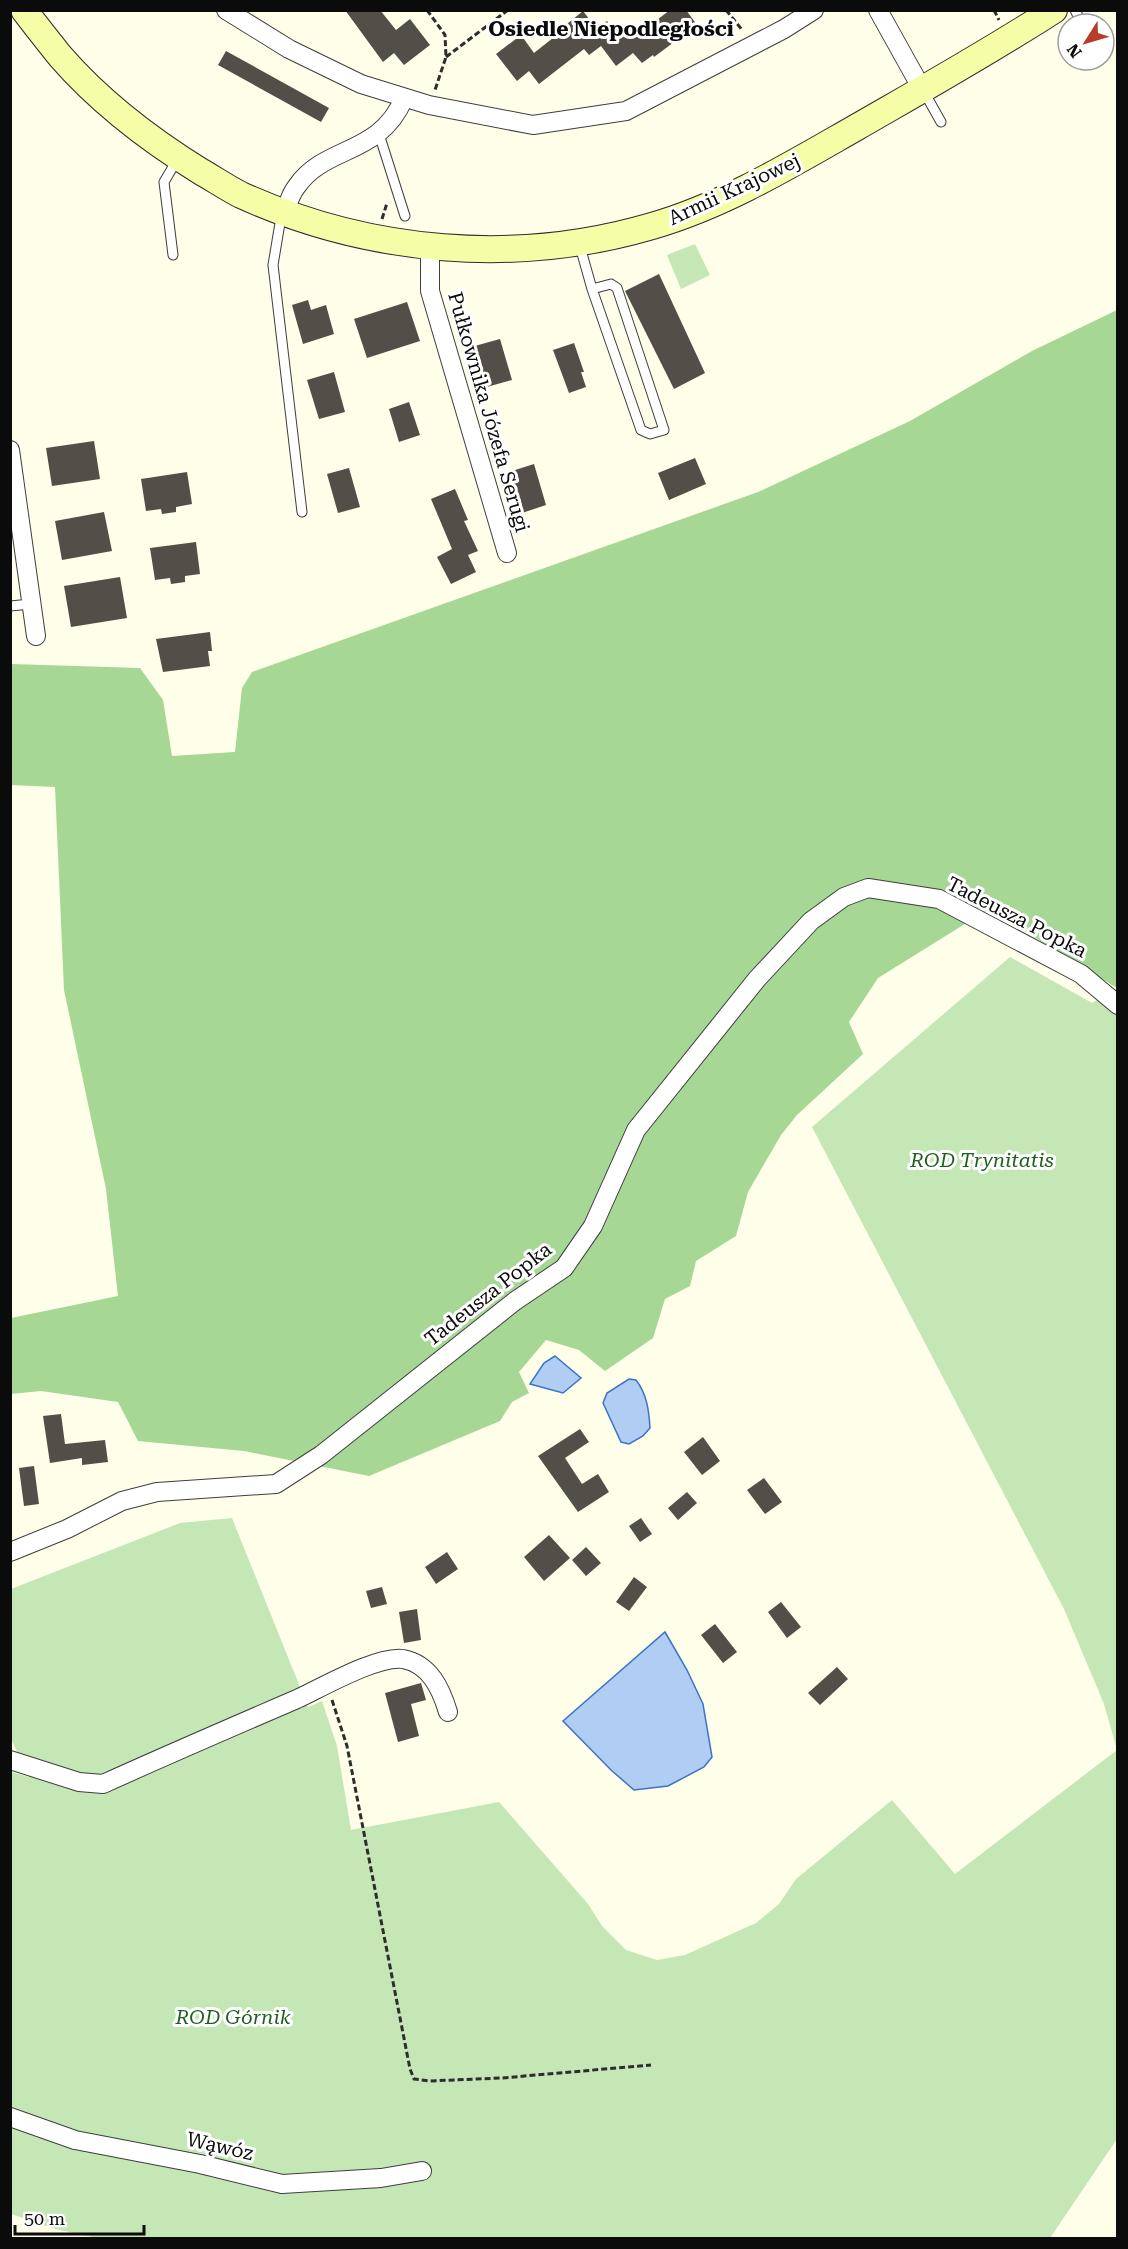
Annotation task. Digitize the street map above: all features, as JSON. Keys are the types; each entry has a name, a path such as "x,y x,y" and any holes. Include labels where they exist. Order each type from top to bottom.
{"main road":[{"name":"Armii Krajowej","path":"24,10 61,57 122,115 179,158 239,194 322,225 354,233 430,248 518,250 579,243 654,226 728,197 808,155 1054,10"}],"street":[{"path":"235,13 289,50 361,84 429,105 533,125 626,111 814,10"},
{"path":"878,10 922,89"},
{"path":"285,212 297,185 315,168 379,134 394,117 404,98"},
{"name":"Pułkownika Józefa Serugi","path":"430,248 430,291 507,553"},
{"path":"10,450 36,636"},
{"name":"Tadeusza Popka","path":"10,1552 67,1529 122,1501 157,1492 276,1484 321,1455 515,1300 564,1268 594,1226 636,1130 757,979 811,921 844,897 868,888 939,899 1081,974 1118,1005"},
{"path":"10,1760 79,1782 103,1784 327,1684 385,1661 400,1659 416,1662 440,1688 448,1712"},
{"name":"Wąwóz","path":"10,2117 75,2140 201,2164 282,2184 381,2178 422,2171"}],"lane":[{"path":"922,89 941,122"},
{"path":"379,134 405,216"},
{"path":"173,255 164,182 179,158"},
{"path":"285,212 280,222 273,265 302,512"},
{"path":"579,243 592,289 641,430 650,434 664,430 617,288 611,284 592,289"},
{"path":"10,606 32,604"}],"path":[{"path":"427,10 446,35 446,57 429,105"},
{"path":"726,10 753,44"},
{"path":"446,57 507,11"},
{"path":"383,218 386,203"},
{"path":"327,1684 347,1746 410,2070 414,2079 430,2081 502,2078 651,2065"}],"green space":[{"path":"695,244 710,275 681,289 667,255"},
{"path":"1117,310 1117,988 989,909 878,978 849,1022 863,1054 797,1115 781,1135 748,1192 736,1236 696,1261 690,1286 665,1299 653,1338 605,1371 579,1350 546,1340 519,1372 529,1393 512,1402 500,1421 369,1476 244,1451 138,1441 118,1402 41,1391 11,1394 11,1318 118,1296 106,1189 64,990 55,787 11,785 11,664 140,668 163,700 172,756 235,752 242,688 252,672 758,492 910,421 1032,351"},
{"name":"ROD Trynitatis","path":"1010,957 1092,1003 1117,988 1117,1750 1104,1704 1064,1609 812,1127"},
{"name":"ROD Górnik","path":"232,1518 308,1707 322,1701 337,1746 351,1830 499,1802 588,1904 602,1926 626,1950 657,1960 685,1955 756,1923 779,1904 796,1879 892,1800 955,1874 1117,1750 1117,2139 1050,2238 97,2238 55,2229 11,2214 11,1772 29,1777 11,1739 11,1589 180,1523"}],"water":[{"path":"555,1356 581,1378 563,1393 530,1384 544,1363"},
{"path":"629,1379 636,1380 643,1391 650,1428 643,1436 629,1444 621,1442 603,1403 607,1393"},
{"path":"665,1632 703,1704 712,1757 704,1767 668,1786 634,1790 563,1721"}],"building":[{"path":"345,10 380,10 396,30 410,19 430,45 404,65 394,53 383,62"},
{"path":"670,10 686,10 697,25 654,57 653,55 642,63 633,53 616,66 601,46 589,55 584,49 539,84 529,71 517,81 496,54 521,35 534,53 583,11 596,28 607,21 616,33 629,24 637,35"},
{"path":"226,51 329,108 321,122 218,65"},
{"path":"659,274 705,373 674,389 625,291"},
{"path":"308,300 311,310 326,305 334,334 303,344 292,305"},
{"path":"407,302 420,341 367,358 354,319"},
{"path":"500,339 512,380 483,388 471,347"},
{"path":"574,343 584,372 581,372 586,387 569,393 553,350"},
{"path":"334,372 345,412 319,419 307,380"},
{"path":"409,402 420,435 399,442 389,409"},
{"path":"94,441 100,479 52,486 46,448"},
{"path":"695,458 706,484 669,500 658,473"},
{"path":"534,464 546,505 519,514 506,473"},
{"path":"349,468 360,507 338,513 327,474"},
{"path":"187,472 192,504 176,507 176,512 162,514 161,509 146,511 141,479"},
{"path":"455,489 468,520 464,521 478,551 468,555 476,572 451,584 437,557 452,549 431,499"},
{"path":"104,512 112,551 62,560 55,521"},
{"path":"196,542 200,574 185,576 185,582 171,584 170,578 155,580 150,548"},
{"path":"120,577 127,618 71,627 64,586"},
{"path":"210,632 212,651 208,651 210,666 163,672 156,639"},
{"path":"61,1414 65,1444 105,1440 108,1462 82,1465 82,1458 50,1463 43,1416"},
{"path":"580,1429 589,1442 565,1458 582,1484 598,1474 609,1492 578,1512 538,1456"},
{"path":"703,1437 720,1461 702,1475 684,1452"},
{"path":"34,1466 39,1504 24,1506 19,1468"},
{"path":"764,1478 782,1502 765,1514 747,1490"},
{"path":"687,1492 697,1503 678,1520 668,1508"},
{"path":"641,1518 652,1534 640,1542 629,1526"},
{"path":"549,1535 570,1558 544,1581 524,1557"},
{"path":"586,1547 601,1563 586,1576 572,1560"},
{"path":"447,1552 458,1569 436,1584 425,1567"},
{"path":"634,1577 647,1587 629,1611 616,1602"},
{"path":"382,1587 387,1604 371,1608 366,1591"},
{"path":"781,1602 801,1627 787,1638 768,1612"},
{"path":"417,1609 421,1640 404,1643 399,1612"},
{"path":"715,1624 737,1652 723,1663 701,1635"},
{"path":"837,1667 848,1679 820,1705 808,1693"},
{"path":"421,1683 426,1700 411,1704 419,1736 398,1742 385,1693"}],"district":[{"name":"Osiedle Niepodległości","path":"611,29"}]}
